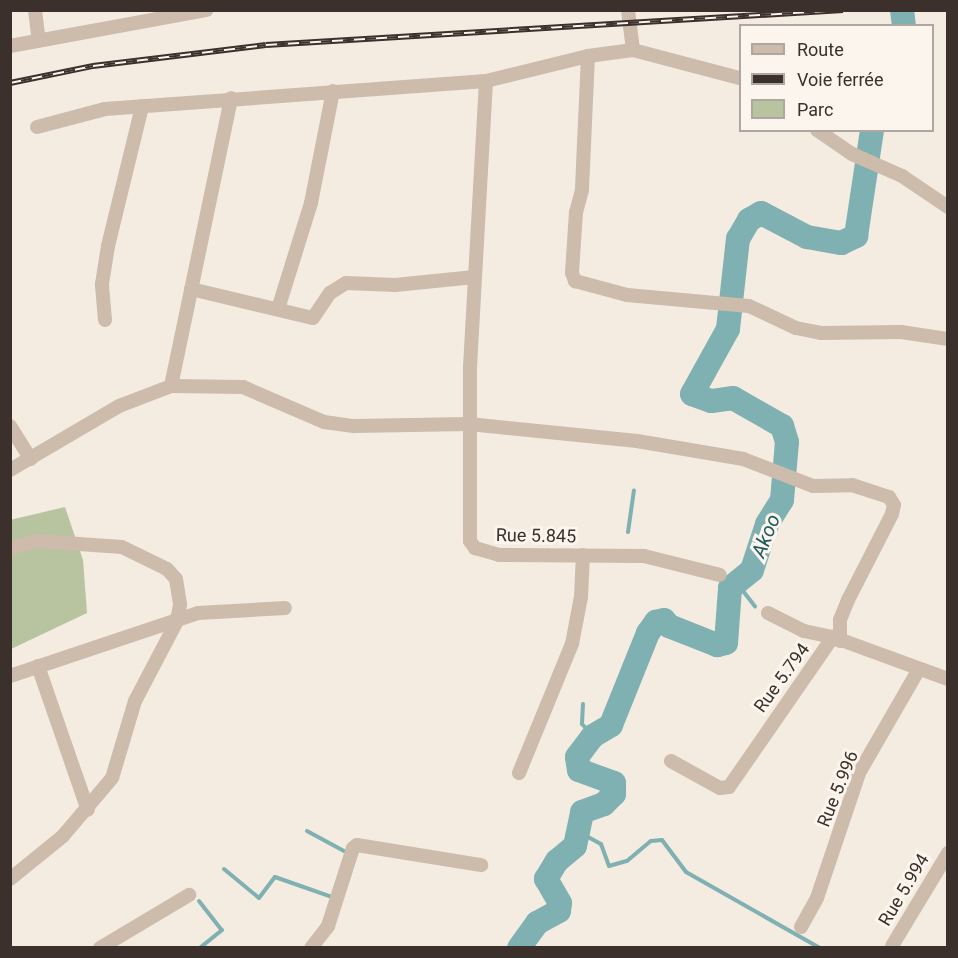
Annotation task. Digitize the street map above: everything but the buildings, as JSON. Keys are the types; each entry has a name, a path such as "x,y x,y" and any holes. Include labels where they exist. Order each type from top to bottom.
{"street":[{"path":"34,10 39,41"},
{"path":"10,46 207,10"},
{"path":"629,11 633,50"},
{"path":"37,127 105,109 486,81 588,56 633,50 739,77"},
{"path":"588,56 582,190 576,212 573,279 627,295 724,307 757,308 796,328 821,333 901,332 948,339"},
{"path":"469,424 486,81"},
{"path":"278,309 311,202 333,91"},
{"path":"171,386 231,98"},
{"path":"105,320 102,284 108,246 142,106"},
{"path":"821,132 852,154 880,164 948,207"},
{"path":"191,289 314,318 330,293 346,283 396,285 475,277"},
{"path":"10,471 127,402 171,386 243,387 324,422 354,426 469,424 636,441 743,459 796,482 813,486 852,485 889,497 894,505 848,600 840,620 837,639"},
{"name":"Rue 5.845","path":"469,424 469,529 475,548 499,555 656,558 720,575"},
{"path":"10,426 31,459"},
{"path":"10,548 36,541 72,541 107,544 141,554 176,579 177,621 135,700 112,778 88,810 10,879"},
{"path":"519,773 572,644 581,597 583,555"},
{"path":"10,676 177,621 224,610 285,608"},
{"path":"768,614 804,631 837,639 948,679"},
{"name":"Rue 5.794","path":"671,761 720,788 729,787 837,639"},
{"path":"38,666 88,810"},
{"name":"Rue 5.996","path":"801,927 817,898 859,773 919,669"},
{"path":"311,948 328,926 353,848 357,845 481,865"},
{"name":"Rue 5.994","path":"892,946 948,853"},
{"path":"100,948 189,896"}],"green space":[{"path":"65,507 83,560 87,613 11,649 10,520"}],"waterway":[{"name":"Akoo","path":"902,10 904,24"},
{"name":"Akoo","path":"519,948 537,923 559,911 560,903 546,879 557,861 575,846 582,812 604,804 614,794 614,783 579,770 577,757 593,736 611,725 648,633 656,622 664,620 669,626 717,645 726,643 730,588 752,570 767,524 782,500 787,442 782,426 733,398 711,401 692,394 728,329 738,239 749,220 761,213 807,237 841,243 856,236 872,132"},
{"path":"628,532 634,490"},
{"path":"736,582 755,606"},
{"path":"583,704 582,724 593,736"},
{"path":"307,831 344,851"},
{"path":"579,832 601,844 609,866 627,861 651,841 662,840 686,872 820,948"},
{"path":"224,869 259,898 275,877 332,897"},
{"path":"199,901 222,930 200,948"}],"railway":[{"path":"10,83 93,66 266,45 843,10"}]}
